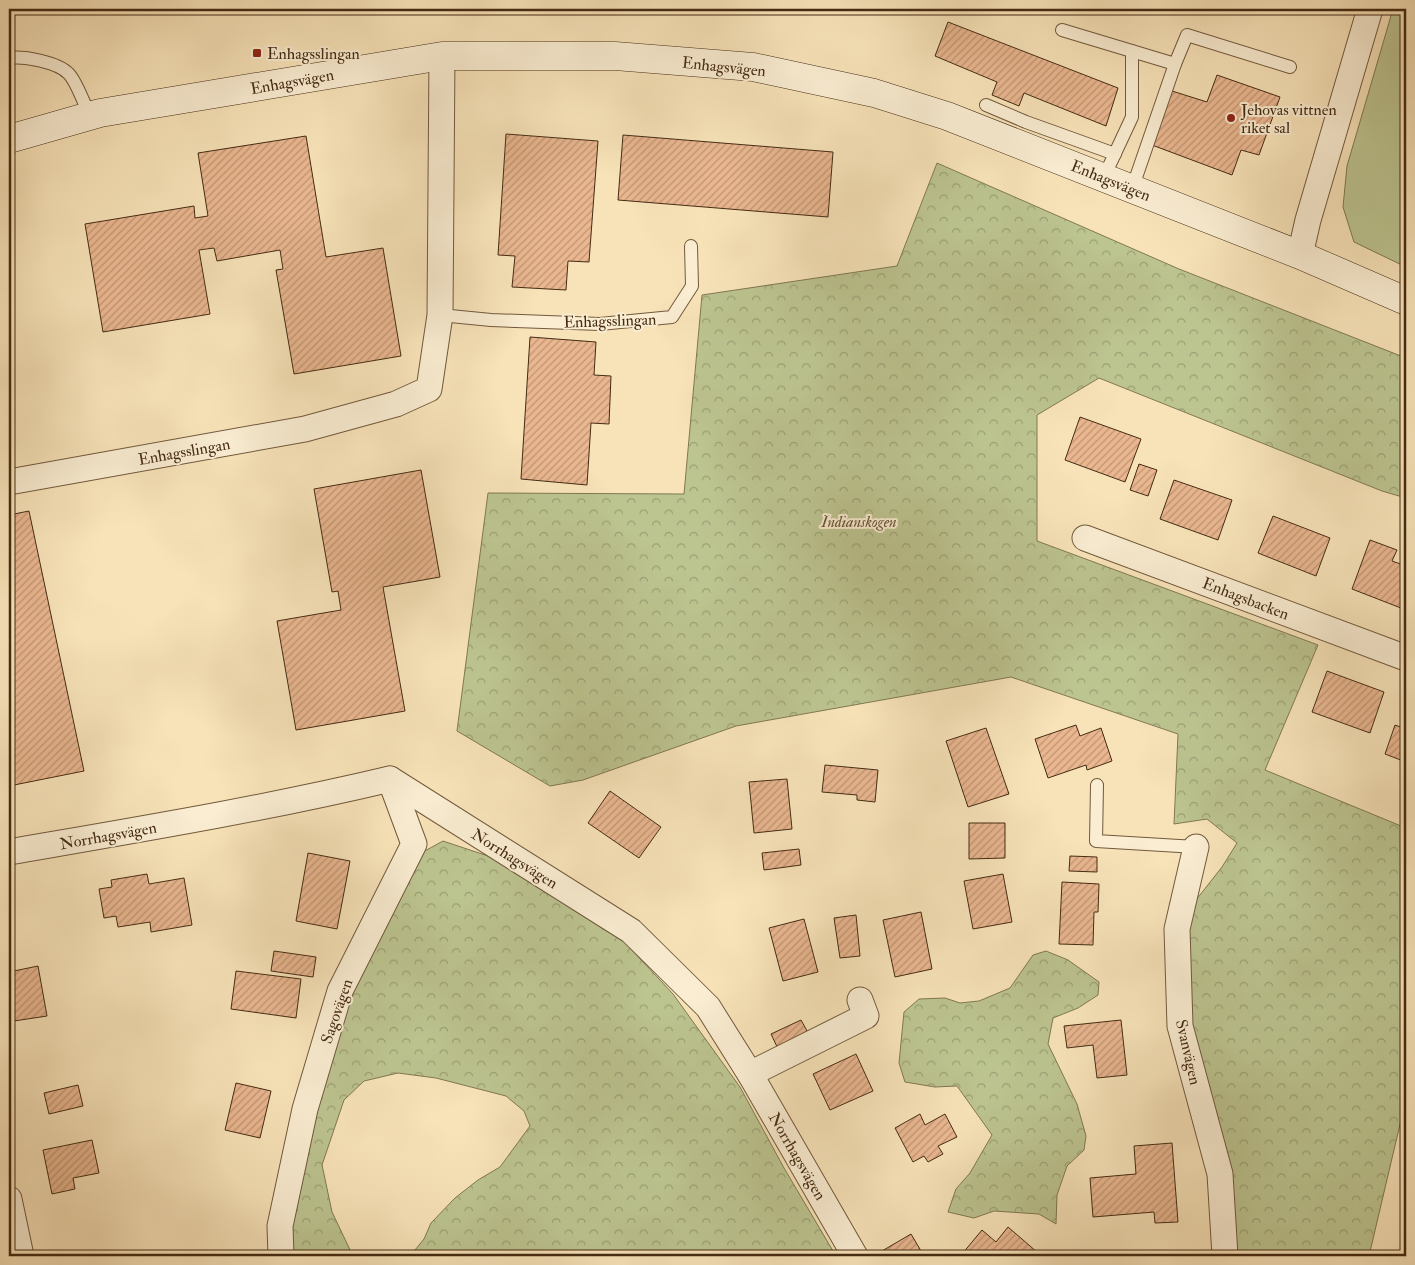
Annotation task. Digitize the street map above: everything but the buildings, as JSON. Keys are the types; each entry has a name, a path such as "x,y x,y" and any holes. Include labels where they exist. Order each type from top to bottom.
{"street":[{"path":"1300,255 1308,220 1370,9"},
{"name":"Enhagsvägen","path":"9,139 120,110 442,56 615,56 753,67 874,93 1110,166 1132,189 1300,255 1406,301"},
{"name":"Enhagsslingan","path":"9,482 305,429 396,404 429,389 440,315 442,56"},
{"name":"Enhagsbacken","path":"1085,538 1406,658"},
{"name":"Norrhagsvägen","path":"9,852 197,819 390,779 631,931 708,1007 750,1074 855,1256"},
{"name":"Sagovägen","path":"281,1256 280,1226 305,1108 340,991 414,844 390,779"},
{"name":"Svanvägen","path":"1196,847 1177,929 1180,1026 1220,1174 1225,1256"},
{"path":"750,1074 866,1016 860,1000"},
{"path":"9,1200 21,1256"}],"lane":[{"path":"1062,30 1175,64"},
{"path":"1132,189 1175,64 1187,35 1290,67"},
{"path":"986,105 1026,122 1110,166 1132,117 1132,51"},
{"path":"9,58 16,57 40,61 59,67 69,74 90,117"},
{"name":"Enhagsslingan","path":"440,315 491,320 600,324 672,317 692,286 691,246"},
{"path":"1097,785 1096,841 1196,847"}],"green space":[{"path":"1393,9 1406,9 1406,267 1354,242 1343,207 1347,166"},
{"name":"Indianskogen","path":"937,163 1179,269 1406,358 1406,498 1382,491 1099,378 1037,415 1037,541 1318,645 1265,770 1406,828 1406,1117 1401,1120 1369,1256 1237,1256 1194,1049 1183,955 1196,900 1222,867 1237,843 1207,819 1174,824 1178,734 1011,677 736,726 583,780 550,786 457,731 488,493 684,494 702,295 897,266"},
{"path":"443,841 488,856 615,932 673,994 740,1087 784,1168 836,1256 406,1256 415,1250 424,1239 431,1223 455,1198 478,1180 500,1167 530,1126 524,1111 506,1096 436,1078 398,1073 364,1081 344,1100 322,1165 332,1212 351,1252 363,1256 292,1256 291,1202 331,1056 355,987 388,924 421,853"},
{"path":"1046,951 1068,960 1099,982 1098,995 1078,1008 1053,1018 1048,1044 1077,1104 1086,1136 1084,1150 1067,1166 1057,1195 1056,1224 1039,1214 994,1211 974,1218 948,1212 956,1189 970,1173 992,1135 957,1086 935,1087 905,1082 899,1063 904,1012 919,999 945,998 960,1003 979,1001 1010,988 1033,955"}],"place":[{"name":"Enhagsslingan","path":"257,53"},
{"name":"Jehovas vittnen riket sal","path":"1231,118"}]}
